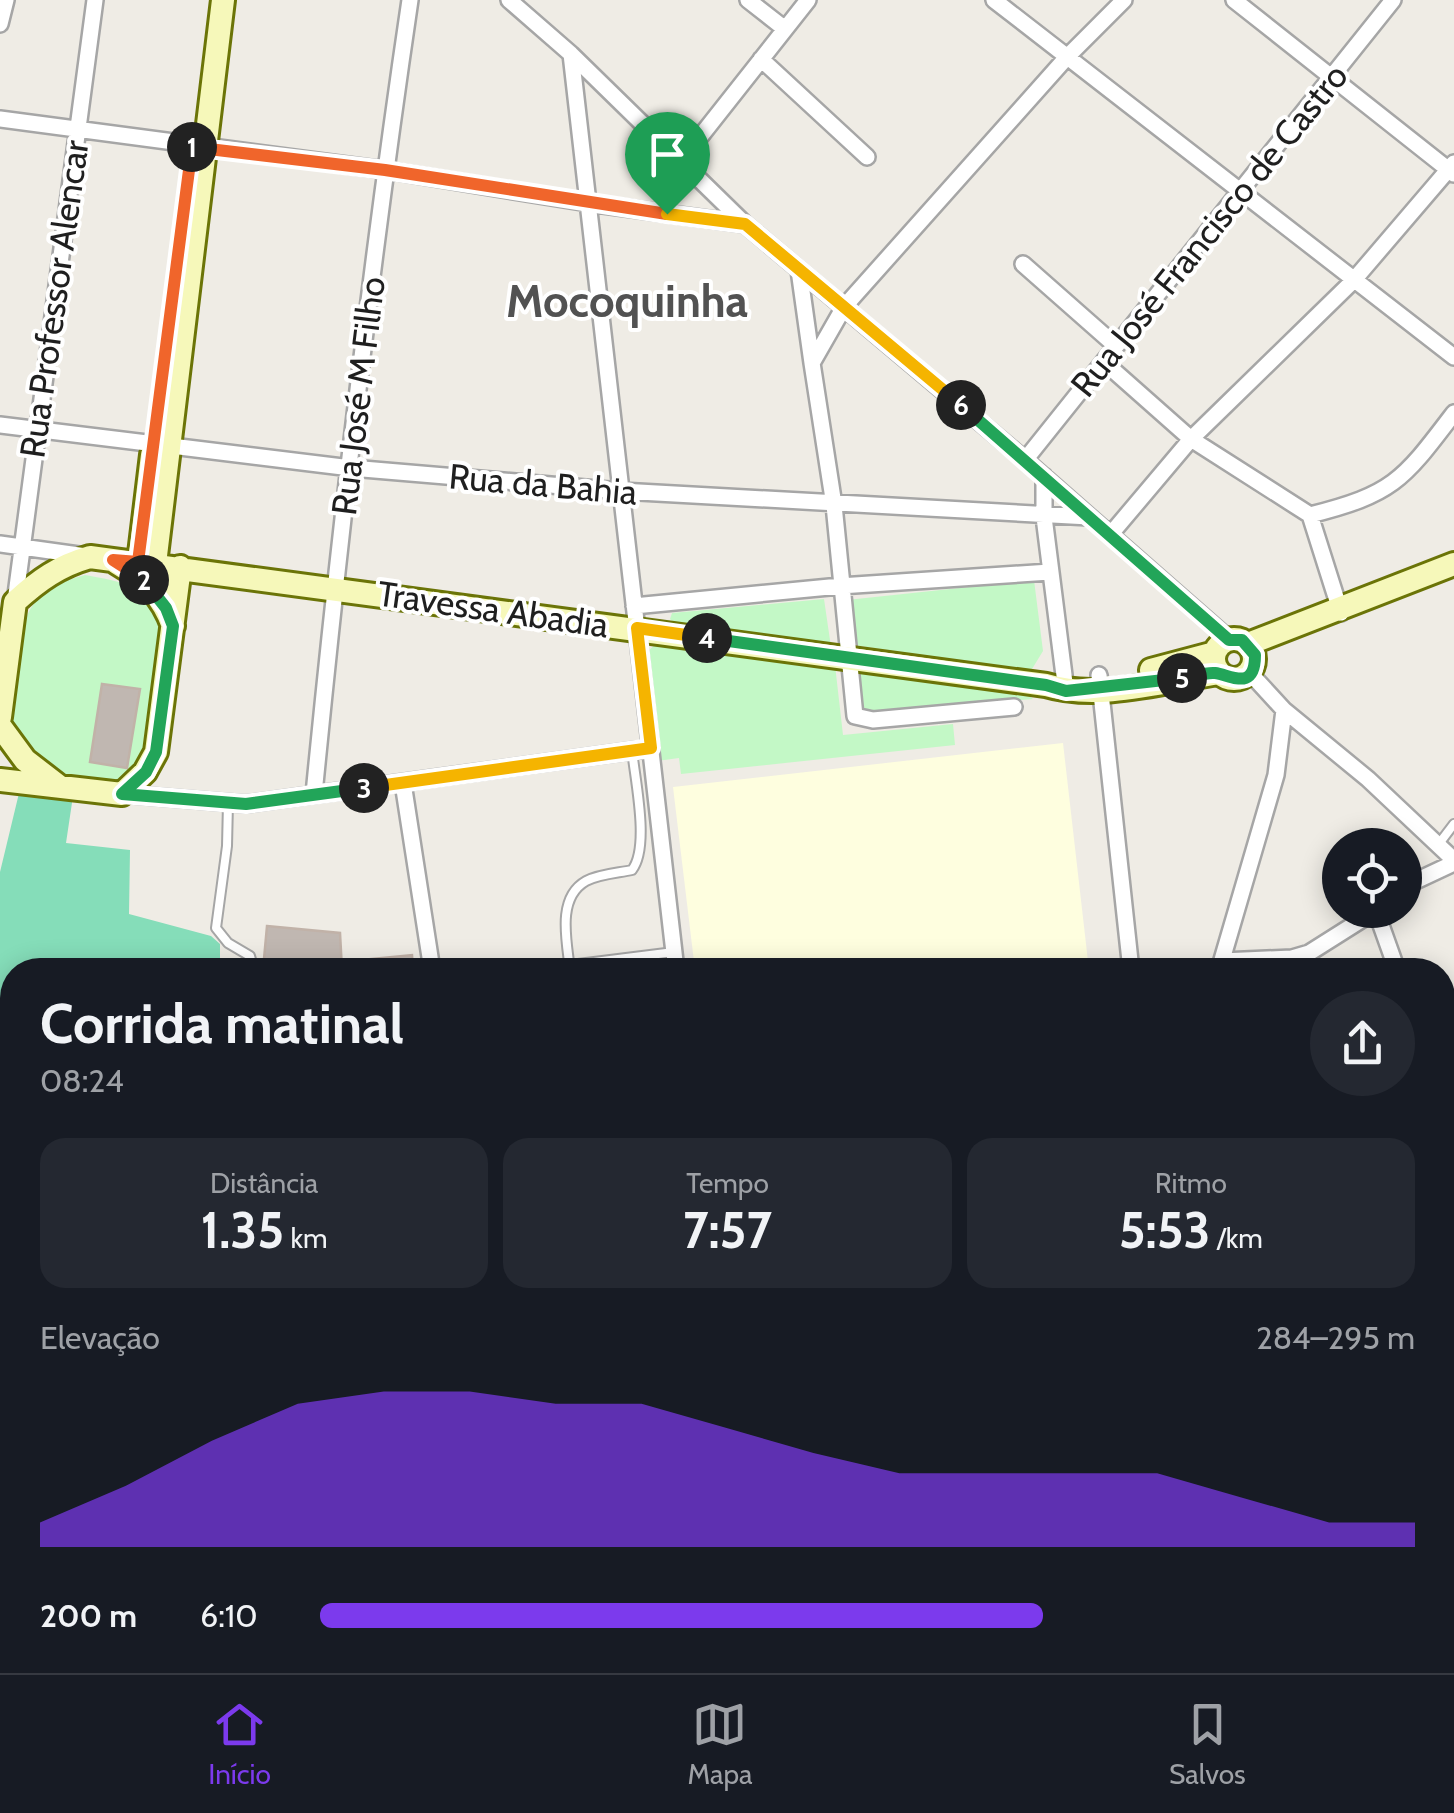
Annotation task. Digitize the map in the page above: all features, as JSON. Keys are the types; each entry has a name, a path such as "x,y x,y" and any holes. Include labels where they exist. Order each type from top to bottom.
{"street":[{"path":"0,24 6,0"},
{"name":"Rua Professor Alencar","path":"0,718 95,0"},
{"path":"147,563 198,147 210,0"},
{"path":"198,147 224,0"},
{"name":"Rua José M Filho","path":"314,794 334,588 385,170 410,0"},
{"path":"509,0 571,54 745,224 1110,535 1236,656 1284,710 1368,779 1454,862 1422,878"},
{"path":"748,0 785,30"},
{"path":"681,160 808,0"},
{"path":"994,0 1454,357"},
{"path":"812,363 844,307 1067,57 1124,0"},
{"path":"1110,535 1190,439 1353,282 1452,169 1234,0"},
{"name":"Rua José Francisco de Castro","path":"1025,460 1393,0"},
{"path":"571,54 675,958"},
{"path":"762,59 867,157"},
{"path":"0,118 745,224"},
{"path":"1023,264 1116,346"},
{"path":"799,270 834,505 852,710 858,718 873,720 1014,707"},
{"path":"1104,362 1190,439 1310,515 1341,613"},
{"path":"1310,515 1352,504 1389,488 1406,474 1454,413"},
{"name":"Rua da Bahia","path":"0,425 351,468 621,491 1089,517"},
{"path":"1044,476 1059,685"},
{"name":"Travessa Abadia","path":"0,544 334,588 636,617 848,658 1059,685 1100,682 1236,656 1341,613"},
{"path":"15,602 64,564 102,558 149,584 173,626"},
{"path":"1341,613 1454,564"},
{"path":"122,794 146,772 156,752 180,567"},
{"path":"636,617 840,586 1050,572"},
{"path":"1341,613 1454,578"},
{"path":"1100,682 1130,958"},
{"path":"1223,958 1276,775 1284,710"},
{"path":"0,726 25,760 62,789"},
{"path":"0,780 228,803 651,748"},
{"path":"404,782 430,958"},
{"path":"1292,958 1310,953 1349,928"},
{"path":"1383,928 1393,958"}],"lane":[{"path":"569,958 566,914 576,888 589,879 632,870 638,862 640,836 632,750"},
{"path":"228,803 227,846 216,928 228,943 251,958"},
{"path":"1438,845 1454,824"},
{"path":"635,958 674,952"}],"shaded area":[{"path":"1063,743 1088,958 694,958 673,787"}],"green space":[{"path":"85,575 136,590 161,616 147,746 133,771 112,782 73,779 50,772 23,748 13,727 13,671 27,616 50,589"},
{"path":"1034,580 1043,651 1032,669 1018,671 854,645 847,600"},
{"path":"824,599 831,647 675,624 670,619 672,613"},
{"path":"658,642 835,665 843,735 953,724 955,745 681,774 679,758 657,761 647,652"},
{"path":"861,671 1025,693 1033,699 873,712 858,705 857,674"},
{"path":"20,789 73,796 66,843 130,850 129,914 211,936 220,944 220,958 0,958 0,872"}],"building":[{"path":"102,684 140,689 127,768 90,762"},
{"path":"267,926 340,933 341,958 264,958"}],"district":[{"name":"Mocoquinha","path":"627,301"}],"route":[{"path":"192,146 385,170 667,214 745,224 1025,460 1229,640 1248,644 1255,655 1254,668 1238,680 1219,673 1101,690 1066,691 1046,685 637,628 651,748 246,804 122,794 146,772 156,752 173,626 149,584 113,560 138,562 192,146"}]}
